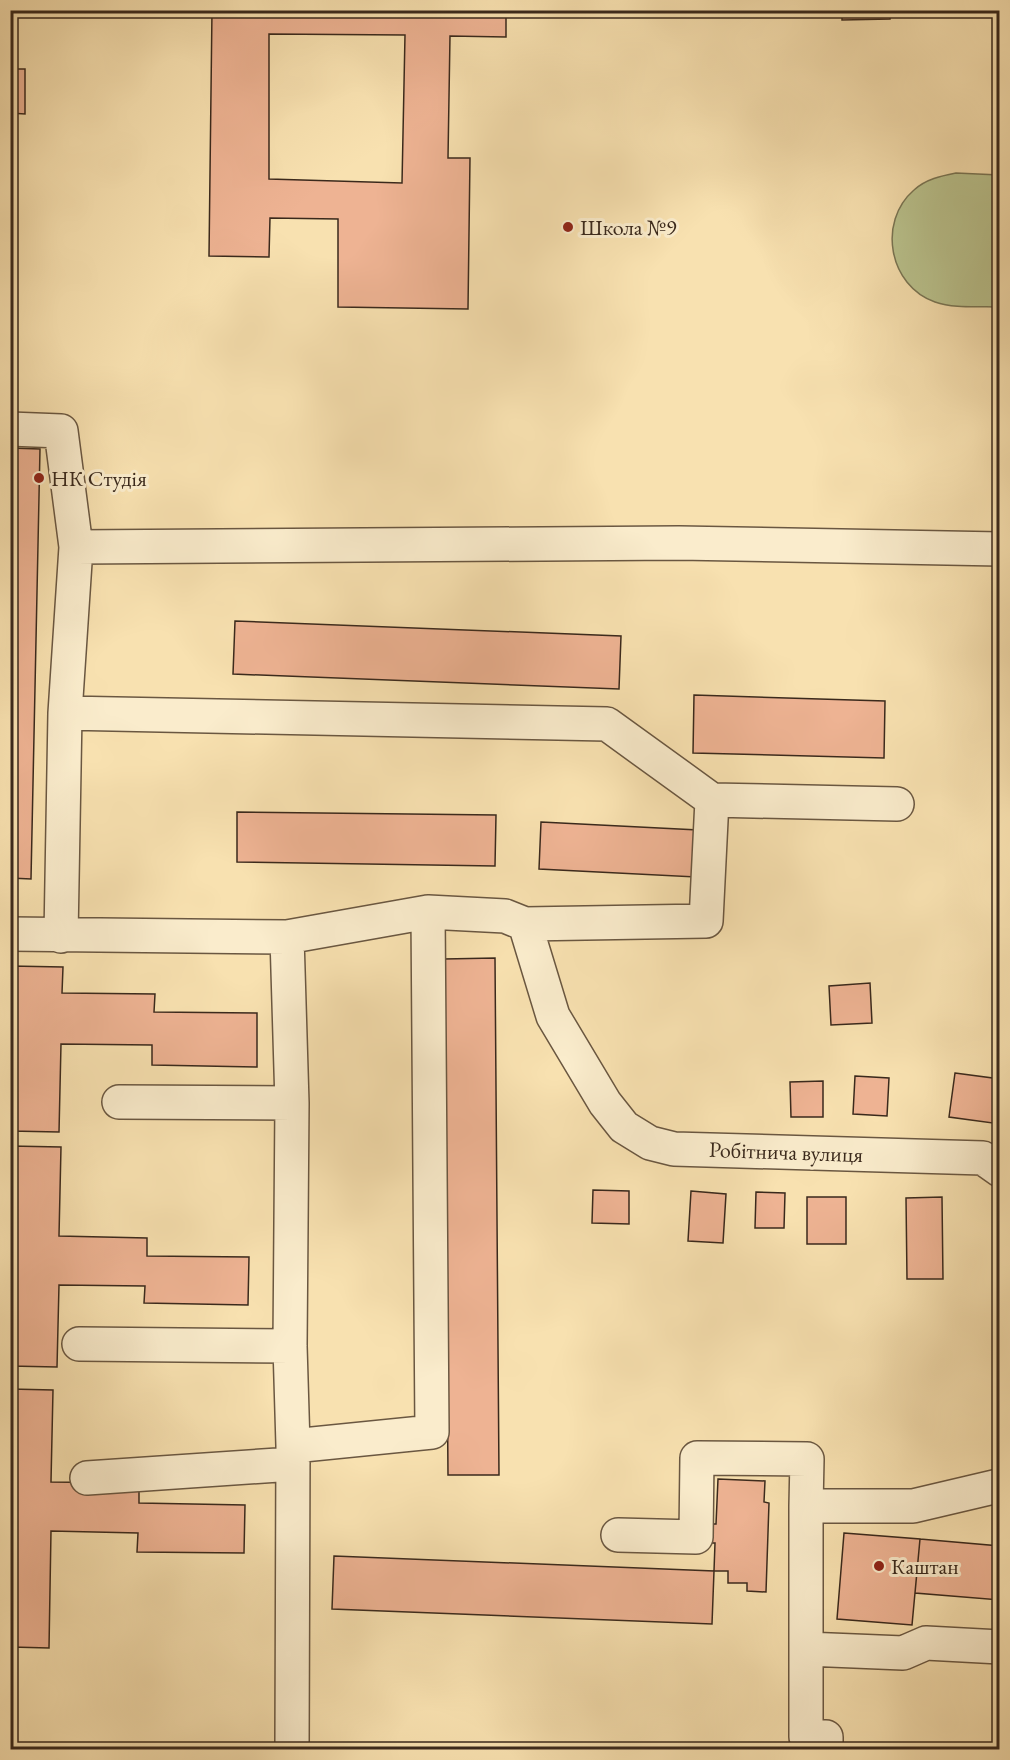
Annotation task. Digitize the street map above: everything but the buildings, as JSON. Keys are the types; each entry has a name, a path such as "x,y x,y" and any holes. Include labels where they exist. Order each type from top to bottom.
{"lane":[{"path":"10,429 61,431 76,547 65,713 61,936"},
{"path":"76,547 679,543 999,549"},
{"path":"65,713 608,724 712,800 897,804"},
{"path":"10,934 287,937 428,912 505,916 525,924 706,921 712,800"},
{"path":"87,1478 293,1455 432,1432 428,912"},
{"name":"Робітнича вулиця","path":"525,924 553,1016 605,1103 624,1126 650,1143 674,1149 991,1164"},
{"path":"287,937 292,1103 290,1346 293,1455 292,1749"},
{"path":"119,1102 292,1103"},
{"path":"80,1344 290,1346"},
{"path":"618,1535 696,1537 698,1458 807,1459 806,1737 826,1737 826,1749"},
{"path":"806,1506 913,1506 999,1478"},
{"path":"806,1649 903,1653 926,1643 999,1647"}],"green space":[{"path":"956,173 999,175 999,307 959,306 935,302 919,294 898,268 893,252 892,235 895,219 902,203 924,183"}],"place":[{"name":"Школа №9","path":"568,227"},
{"name":"НК Студія","path":"39,478"},
{"name":"Каштан","path":"879,1566"}]}
